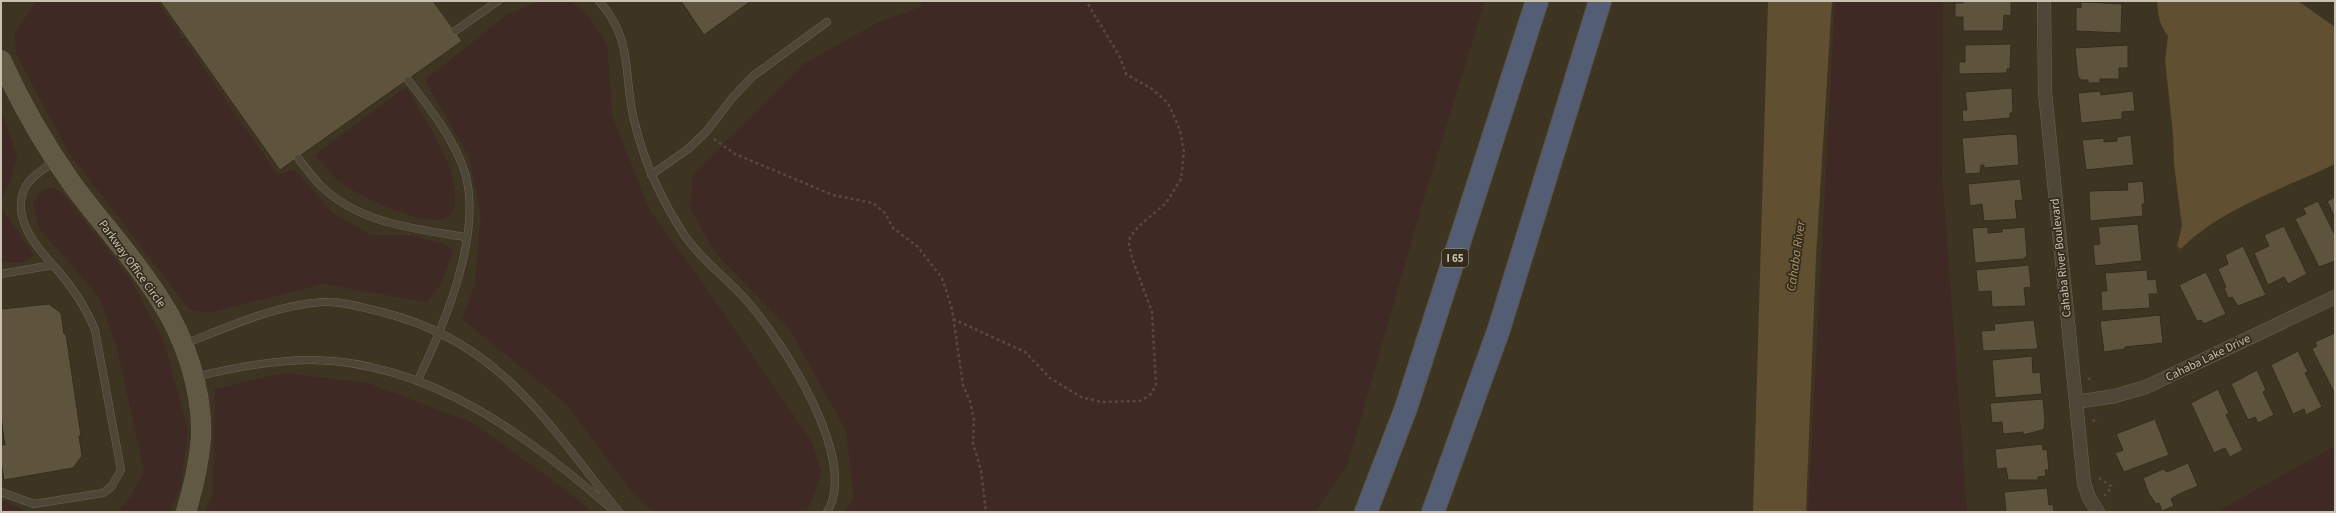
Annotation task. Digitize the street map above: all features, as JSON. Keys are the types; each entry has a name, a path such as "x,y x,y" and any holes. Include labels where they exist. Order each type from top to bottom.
{"highway":[{"name":"I 65","path":"1366,512 1406,408 1537,1"},
{"path":"1433,512 1499,329 1600,1"}],"street":[{"name":"Cahaba River Boulevard","path":"2044,1 2045,92 2084,483 2098,512"},
{"name":"Parkway Office Circle","path":"1,60 41,138 159,298 182,344 193,377 200,408 201,438 192,491 186,512"},
{"name":"Cahaba Lake Drive","path":"2076,402 2115,396 2146,387 2335,297"}],"lane":[{"path":"455,31 498,1"},
{"path":"599,1 608,11 626,50 633,118 651,175 686,237 706,262 747,301 781,347 811,395 829,444 836,476 826,512"},
{"path":"651,175 688,149 706,132 733,97 753,76 827,22"},
{"path":"408,80 445,132 465,173 469,204 466,248 454,296 441,332 418,380"},
{"path":"298,158 322,186 342,203 360,213 411,229 466,237"},
{"path":"1,492 34,504 103,493 111,487 121,470 95,330 87,308 68,281 36,247 24,221 21,206 26,186 32,178 56,160"},
{"path":"1,274 53,265"},
{"path":"182,344 281,309 323,302 360,306 390,314 441,332 473,351 505,376 538,410 619,512"},
{"path":"193,377 251,364 313,360 376,367 418,380 488,415 579,481 615,512"}],"path":[{"path":"953,319 1025,352 1050,378 1082,397 1101,402 1140,401 1150,395 1156,386 1152,312 1132,258 1129,244 1130,237 1139,226 1166,203 1175,191 1181,179 1184,152 1182,137 1168,103 1152,89 1126,74 1120,57 1086,1"},
{"path":"706,132 742,157 833,195 873,204 885,213 893,228 918,247 942,278 953,319 963,384 970,401 973,414 972,443 981,470 986,512"}],"shaded area":[{"path":"37,1 157,1 278,175 294,169 333,213 370,235 410,235 444,244 453,251 440,285 427,302 322,284 213,312 193,311 185,304 69,153 16,54 15,32"},
{"path":"542,1 571,2 585,12 607,44 612,115 650,211 702,282 812,442 821,472 815,493 806,512 654,512 631,491 566,404 462,319 475,284 481,215 469,157 425,80 508,14"},
{"path":"919,1 1485,1 1422,205 1347,466 1315,512 844,512 854,497 846,431 790,330 714,251 690,208 693,174 803,64 879,22 923,6"},
{"path":"1835,1 1943,1 1942,173 1967,512 1808,512"},
{"path":"406,87 439,143 452,174 455,189 455,204 450,215 438,219 422,218 403,213 384,206 352,190 339,181 315,155"},
{"path":"1,109 17,156 12,177 1,201"},
{"path":"53,187 64,195 129,277 163,339 188,431 181,485 170,512 117,512 131,496 144,471 117,348 99,297 39,228 33,203 42,191"},
{"path":"1,207 34,255 24,262 1,262"},
{"path":"283,373 368,383 473,423 555,482 593,512 205,512 213,495 215,389"},
{"path":"2335,446 2335,512 2216,512"},
{"path":"1,500 28,512 1,512"}],"water":[{"name":"Cahaba River","path":"1768,1 1832,1 1816,257 1806,512 1753,512"},
{"path":"2157,1 2298,1 2335,27 2335,164 2254,200 2214,222 2181,249 2177,246 2182,226 2174,164 2173,134 2165,60 2168,36 2161,24"}],"building":[{"path":"160,1 433,1 462,41 280,170"},
{"path":"681,1 751,1 704,35"},
{"path":"1963,1 2011,1 2011,16 2004,15 2003,31 1963,31 1963,17 1955,17 1955,3 1963,3"},
{"path":"2081,2 2122,4 2121,33 2076,31 2076,7 2081,8"},
{"path":"2011,44 2010,69 2007,69 2007,73 1959,74 1959,62 1965,62 1965,45"},
{"path":"2128,45 2128,68 2119,68 2119,79 2100,79 2100,83 2088,83 2088,80 2080,80 2080,78 2078,78 2075,48"},
{"path":"2012,88 2013,113 2010,113 2010,118 1963,122 1962,110 1967,110 1965,92"},
{"path":"2100,91 2101,95 2133,91 2135,111 2122,112 2122,119 2081,123 2078,93"},
{"path":"2010,134 2017,135 2019,165 1984,168 1984,165 1981,165 1980,173 1965,174 1962,138"},
{"path":"2131,135 2134,165 2086,170 2082,140 2104,138 2104,142 2117,141 2117,137"},
{"path":"2020,179 2023,200 2015,201 2017,219 1984,221 1982,204 1970,206 1968,184"},
{"path":"2143,181 2145,204 2142,204 2143,216 2090,221 2089,191 2128,190 2127,183"},
{"path":"2335,197 2335,218 2327,201"},
{"path":"2318,201 2335,235 2335,261 2319,267 2295,219 2306,214 2303,208"},
{"path":"2138,224 2142,261 2095,266 2093,245 2100,244 2098,227"},
{"path":"2284,226 2307,274 2288,284 2284,277 2268,285 2254,253 2269,246 2264,235"},
{"path":"1988,227 1988,233 2002,232 2002,229 2025,227 2027,256 2023,259 1975,263 1972,228"},
{"path":"2243,246 2266,295 2238,306 2232,297 2228,298 2224,288 2226,287 2218,269 2228,264 2225,255"},
{"path":"2029,265 2031,287 2024,288 2026,306 1992,307 1991,291 1978,292 1976,270"},
{"path":"2147,270 2148,280 2156,279 2158,294 2149,294 2150,308 2102,311 2101,291 2107,291 2105,273"},
{"path":"2206,272 2226,314 2204,324 2201,320 2197,321 2179,285"},
{"path":"49,304 61,313 64,334 66,334 81,436 79,436 82,456 73,468 4,480 1,461 1,445 5,445 1,416 1,309"},
{"path":"2160,315 2163,343 2125,347 2125,349 2104,352 2100,321"},
{"path":"2034,320 2038,349 1983,351 1981,331 1995,330 1994,324"},
{"path":"2335,333 2335,394 2312,349 2317,346 2315,342"},
{"path":"2298,351 2308,372 2305,373 2322,407 2306,415 2304,409 2293,414 2271,365"},
{"path":"2032,356 2033,373 2040,372 2042,394 1995,398 1992,360"},
{"path":"2257,370 2266,390 2263,392 2274,415 2258,423 2255,417 2248,420 2231,384"},
{"path":"2218,389 2229,413 2226,415 2243,450 2230,457 2225,448 2214,453 2191,403"},
{"path":"2043,399 2045,419 2044,429 2042,430 2023,435 2023,432 2003,434 2002,422 1992,423 1990,403"},
{"path":"2155,419 2169,455 2124,472 2115,453 2123,450 2116,434"},
{"path":"2042,444 2043,450 2047,449 2049,470 2045,470 2046,476 2038,477 2038,480 2008,480 2006,468 1997,469 1995,449"},
{"path":"2188,463 2198,486 2171,499 2174,506 2162,511 2159,503 2156,504 2149,494 2143,478 2163,469 2167,472"},
{"path":"2047,488 2049,505 2053,504 2054,512 2006,512 2004,492"}]}
